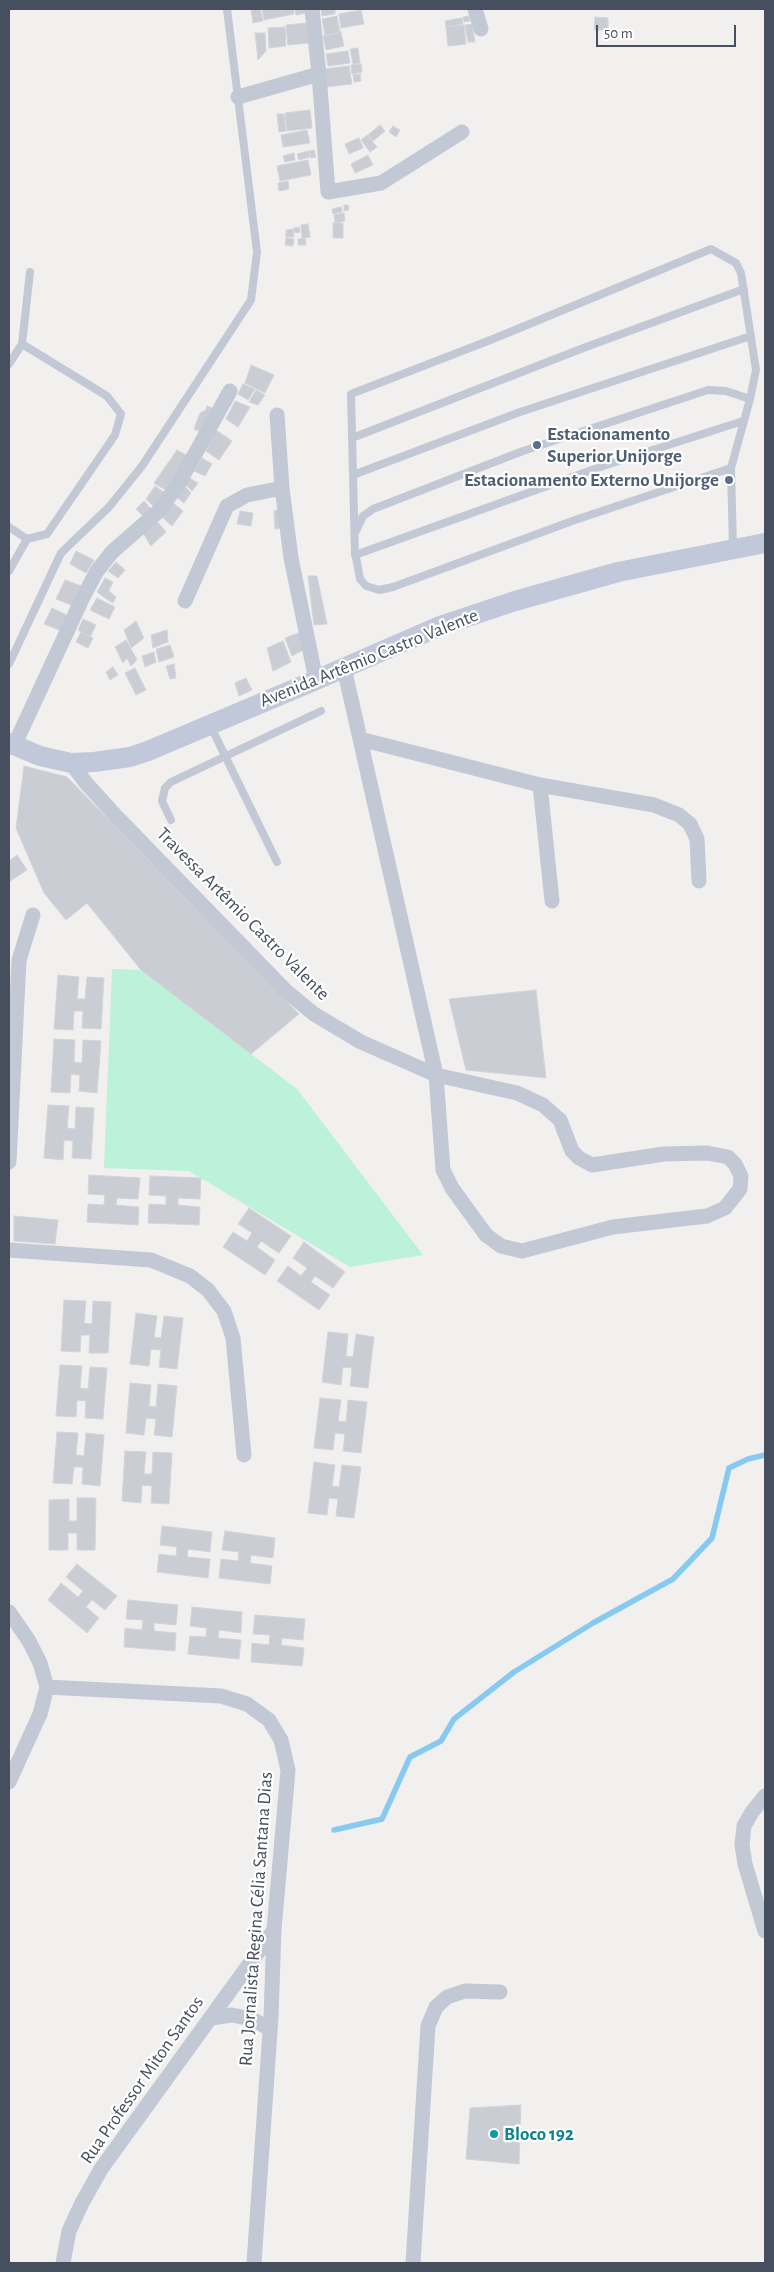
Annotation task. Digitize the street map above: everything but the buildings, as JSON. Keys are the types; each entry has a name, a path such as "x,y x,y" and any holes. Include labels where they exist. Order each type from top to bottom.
{"main road":[{"name":"Avenida Artêmio Castro Valente","path":"11,745 40,756 71,762 94,762 130,757 210,725 440,626 515,601 618,572 765,543"}],"street":[{"path":"312,9 328,192 381,182 462,132"},
{"path":"476,9 481,29"},
{"path":"238,97 319,74"},
{"path":"11,745 97,571 112,552 160,510 180,481 230,391"},
{"path":"277,415 282,488 291,558 316,680"},
{"path":"185,601 226,506 236,499 247,495 282,488"},
{"name":"Travessa Artêmio Castro Valente","path":"71,762 86,783 114,815 286,991 314,1014 338,1029 436,1075 517,1093 543,1105 560,1120 572,1151 579,1158 592,1165 664,1154 721,1155 728,1157 735,1164 741,1176 740,1189 725,1208 707,1216 613,1227 522,1251 501,1246 486,1235 452,1188 443,1170 436,1075 344,668"},
{"path":"360,739 540,785 654,805 679,815 690,824 697,839 699,881"},
{"path":"540,785 552,901"},
{"path":"9,1162 19,960 33,915"},
{"path":"9,1250 151,1260 190,1276 208,1290 224,1311 233,1338 244,1455"},
{"path":"9,1612 29,1641 40,1663 47,1686 40,1714 9,1782"},
{"name":"Rua Jornalista Regina Célia Santana Dias","path":"47,1686 221,1696 246,1704 269,1720 281,1740 288,1770 274,1930 270,2029 259,2163 254,2263"},
{"path":"765,1796 744,1826 742,1845 745,1864 765,1931"},
{"name":"Rua Professor Miton Santos","path":"63,2263 69,2231 101,2170 274,1930"},
{"path":"413,2263 428,2026 436,2007 446,1997 465,1991 500,1992"},
{"path":"210,2018 232,2015 252,2019 270,2029"}],"lane":[{"path":"9,664 61,552 108,506 142,466 251,300 257,252 226,9"},
{"path":"730,468 575,520 393,587 379,590 366,586 360,579 354,555 351,394 493,339 711,249 736,263 741,273 756,370 750,399 730,468 733,549"},
{"path":"9,364 22,344 30,272"},
{"path":"352,438 586,347 744,289"},
{"path":"353,475 520,412 751,336"},
{"path":"9,571 27,539 47,534 115,435 121,414 107,396 22,344"},
{"path":"354,555 358,524 363,516 382,506 523,451 708,390 726,391 750,399"},
{"path":"354,555 603,466 743,421"},
{"path":"9,527 27,539"},
{"path":"170,820 162,802 165,788 171,782 320,711"},
{"path":"210,725 276,862"}],"green space":[{"path":"112,969 141,970 297,1089 423,1255 350,1267 189,1171 104,1168"}],"waterway":[{"path":"334,1830 382,1819 410,1757 441,1741 454,1719 514,1672 593,1623 673,1579 712,1538 729,1468 748,1459 765,1455"}],"place":[{"name":"Estacionamento Superior Unijorge","path":"537,445"},
{"name":"Estacionamento Externo Unijorge","path":"729,480"},
{"name":"Bloco 192","path":"494,2134"}]}
